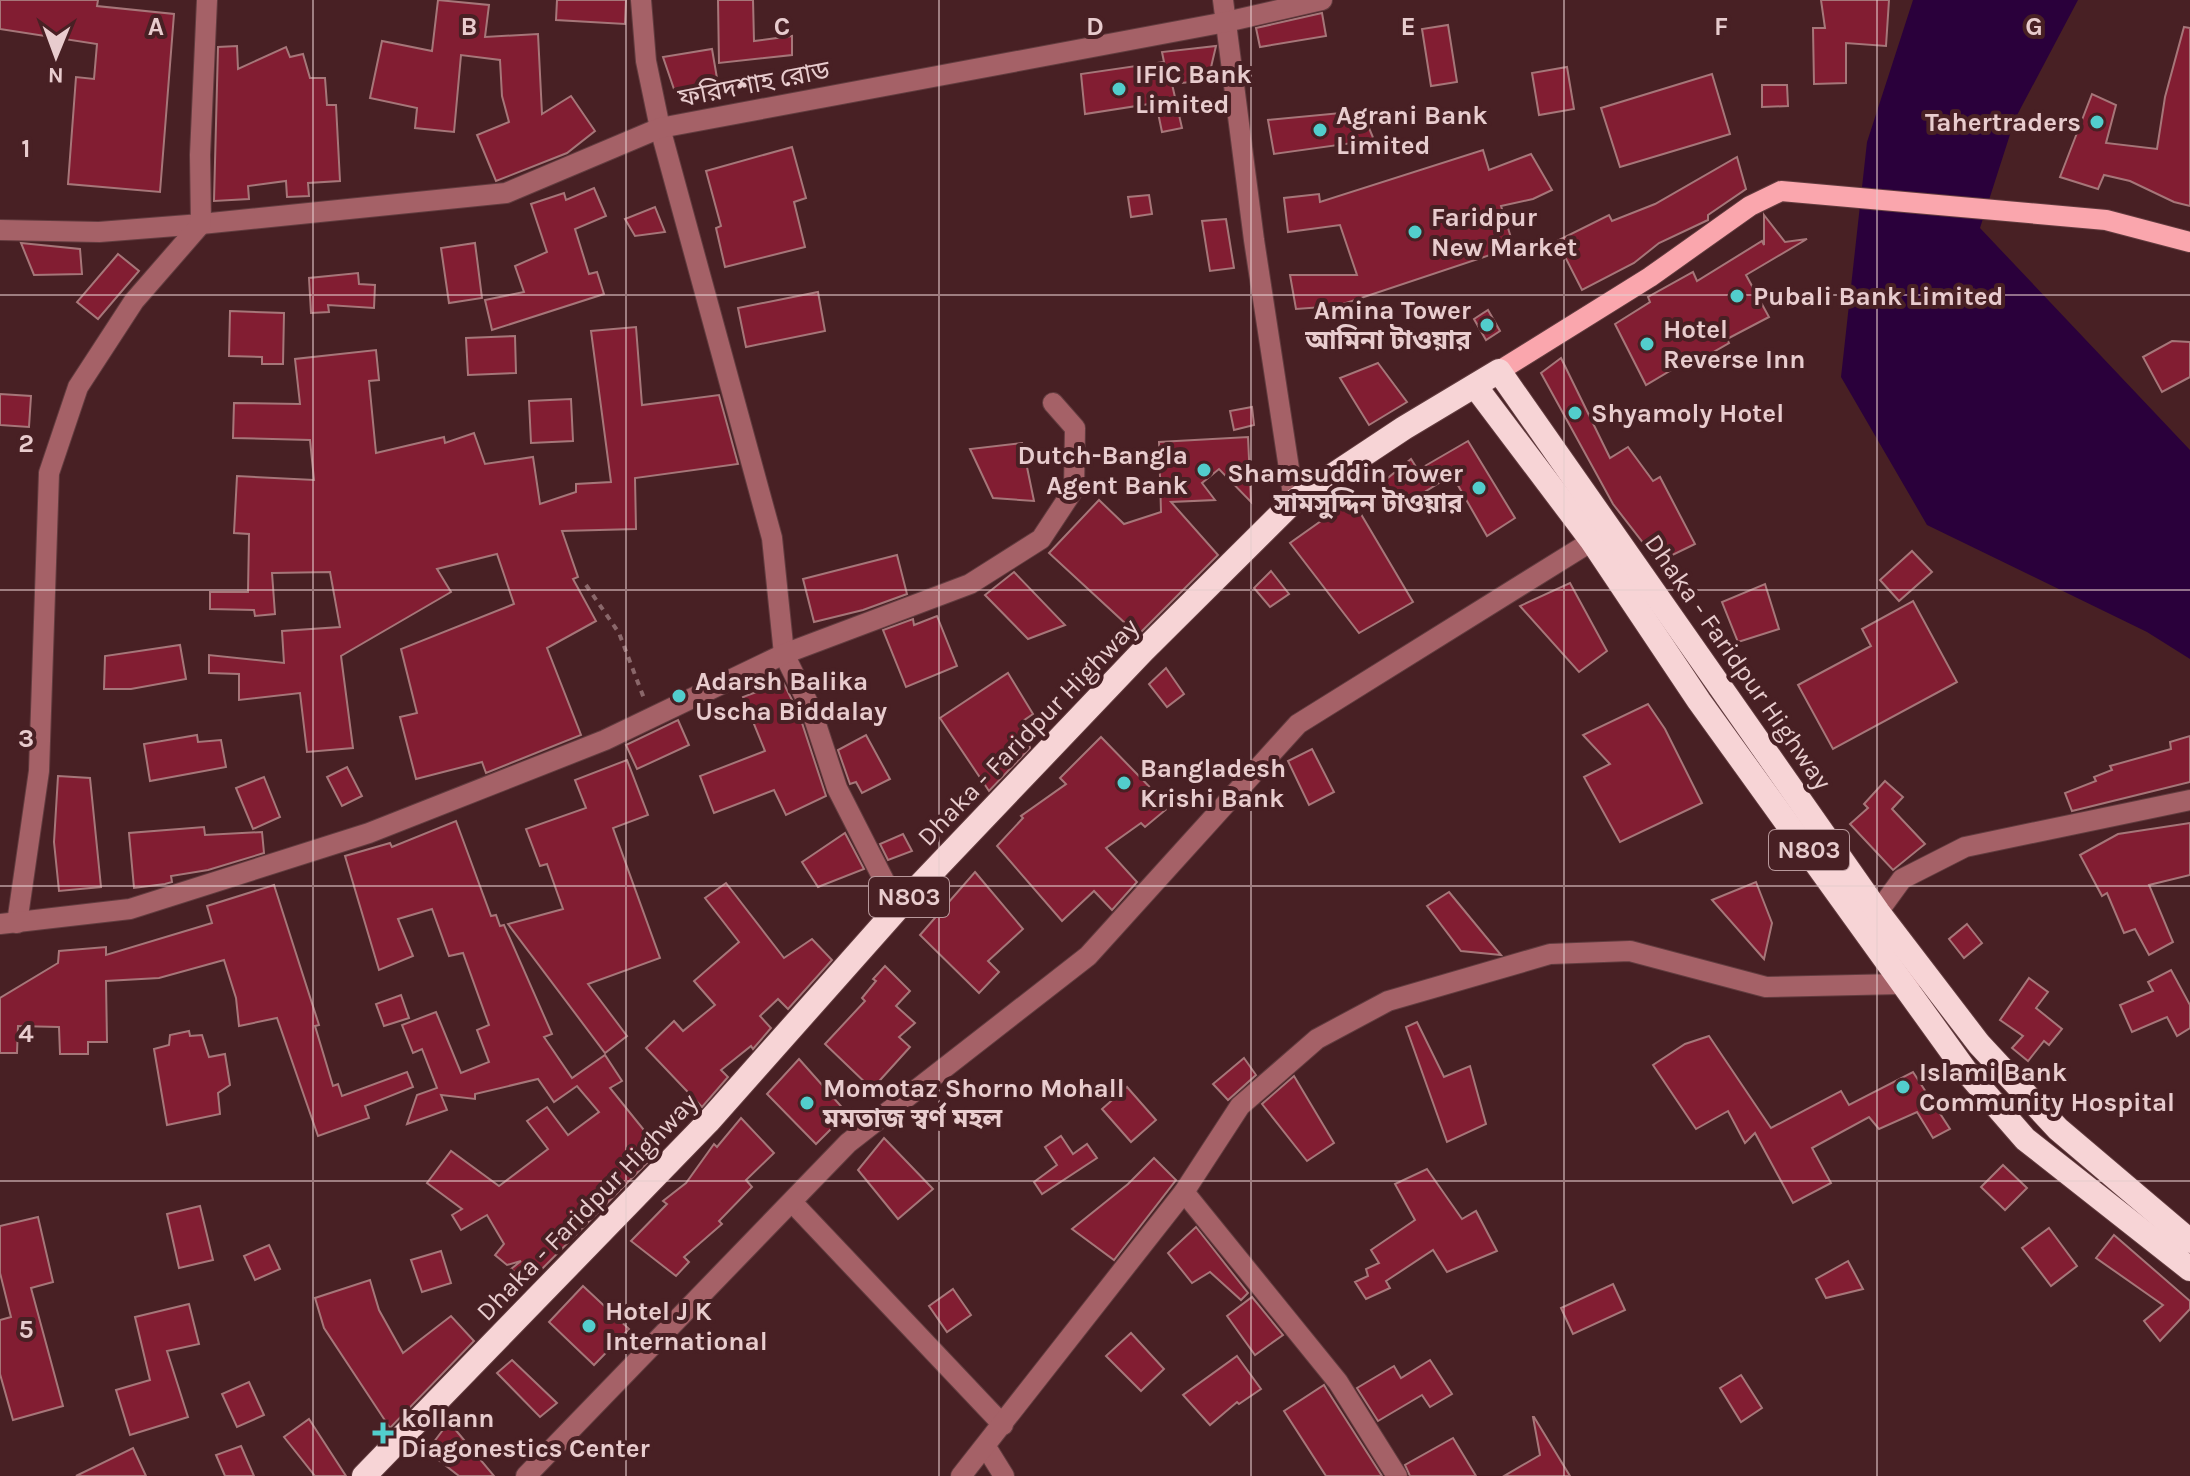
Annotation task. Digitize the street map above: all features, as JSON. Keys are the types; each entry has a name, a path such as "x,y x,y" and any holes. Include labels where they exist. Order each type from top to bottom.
{"highway":[{"name":"Dhaka - Faridpur Highway","path":"364,1476 708,1122 898,908 1143,651 1294,501 1404,428 1499,371 1878,912 1979,1044 2058,1129 2190,1241"},
{"name":"Dhaka - Faridpur Highway","path":"1475,386 1592,541 1699,701 1816,860 1900,984 1965,1070 2025,1139 2190,1269"}],"main road":[{"path":"1499,371 1650,277 1750,206 1781,191 2106,220 2190,242"}],"street":[{"path":"207,0 200,155 201,224 134,301 78,387 49,473 42,582 39,771 9,923 130,909 369,833 605,740 784,654 970,584 1041,539 1074,489 1075,428 1053,403"},
{"path":"641,0 646,61 660,128 772,538 784,654 811,709 837,788 898,908"},
{"path":"1223,0 1254,240 1294,501"},
{"name":"ফরিদশাহ রোড","path":"0,230 99,232 506,193 660,128 1226,22 1322,0"},
{"path":"526,1476 848,1143 1088,956 1298,724 1592,541"},
{"path":"1878,912 1902,879 1965,847 2190,800"},
{"path":"961,1476 1184,1192 1240,1106 1317,1039 1388,1001 1550,954 1630,951 1766,987 1900,984 1923,973"},
{"path":"1184,1192 1338,1382 1397,1476"},
{"path":"792,1202 1003,1425"},
{"path":"986,1447 1004,1476"}],"path":[{"path":"586,585 619,633 652,718"}],"shaded area":[{"path":"1913,0 2078,0 2015,119 1980,228 2190,450 2190,659 2147,632 1927,525 1841,377 1867,142"}],"building":[{"path":"0,0 98,0 97,6 174,14 160,192 68,184 76,77 94,79 97,44 0,29"},
{"path":"438,0 489,5 485,37 538,34 542,114 571,96 595,131 567,153 496,181 477,135 509,122 502,96 500,60 461,55 454,132 415,128 417,108 370,98 382,41 432,51"},
{"path":"557,0 626,0 625,24 556,20"},
{"path":"718,0 753,0 754,41 792,36 792,55 719,63"},
{"path":"1821,0 1889,0 1886,46 1846,43 1846,83 1814,84 1813,28 1825,28"},
{"path":"1322,13 1326,36 1260,47 1256,28"},
{"path":"1448,25 1457,82 1431,86 1422,29"},
{"path":"2184,27 2190,28 2190,206 2174,202 2130,181 2104,175 2098,189 2060,177 2092,94 2116,105 2106,143 2157,149 2165,97"},
{"path":"237,46 238,69 286,47 290,57 303,54 310,78 325,78 327,105 336,105 340,181 308,183 309,196 287,197 286,181 248,186 249,199 214,201 218,47"},
{"path":"1216,46 1208,80 1172,84 1182,128 1162,132 1156,103 1085,114 1081,74 1164,62 1162,52"},
{"path":"712,49 719,90 676,95 663,57"},
{"path":"1567,67 1574,109 1539,115 1532,73"},
{"path":"1712,74 1730,134 1620,167 1601,108"},
{"path":"1762,85 1787,85 1788,106 1762,107"},
{"name":"Agrani Bank Limited","path":"1362,111 1374,140 1274,154 1268,120"},
{"path":"792,147 806,198 794,202 805,247 725,267 716,228 721,226 706,171"},
{"path":"1483,150 1489,170 1531,154 1552,190 1533,199 1501,206 1514,247 1337,306 1296,309 1290,275 1357,275 1340,225 1288,232 1284,198 1319,194 1320,202"},
{"path":"1737,157 1746,189 1708,215 1708,220 1659,243 1634,263 1582,290 1557,241 1609,215 1612,221 1655,204"},
{"path":"594,188 606,216 575,229 589,274 597,272 604,294 492,330 485,300 524,292 515,266 547,252 531,204 564,193 566,200"},
{"path":"1149,195 1152,214 1131,217 1128,197"},
{"path":"655,207 665,232 635,236 625,219"},
{"path":"1764,215 1785,242 1807,239 1746,275 1769,317 1727,339 1729,343 1687,367 1685,362 1646,385 1615,324 1650,302 1648,297 1693,272 1697,281 1762,241 1764,245"},
{"path":"1226,219 1234,268 1210,271 1202,221"},
{"path":"21,243 80,249 82,274 34,275"},
{"path":"475,243 482,298 449,303 441,248"},
{"path":"118,254 139,271 98,319 77,302"},
{"path":"358,273 359,284 375,285 374,308 328,305 329,312 311,313 309,278"},
{"path":"818,292 825,331 746,347 738,308"},
{"name":"Amina Tower আমিনা টাওয়ার","path":"1488,310 1500,331 1486,340 1474,319"},
{"path":"230,311 284,313 283,364 262,364 262,357 229,356"},
{"path":"636,327 642,405 719,395 738,464 635,478 636,529 562,531 578,577 573,579 596,621 547,648 581,735 486,773 482,762 416,779 400,717 417,713 401,649 514,604 497,554 437,569 451,592 341,656 353,748 307,752 300,693 239,700 239,674 209,673 209,655 284,663 282,631 340,627 330,572 272,573 275,614 255,616 254,610 210,609 210,592 248,592 249,534 234,533 237,476 314,480 310,440 233,438 234,403 300,404 295,359 376,350 379,380 369,381 376,453 444,437 445,443 474,433 485,464 533,457 540,504 576,492 576,484 611,482 591,331"},
{"path":"515,336 516,373 468,375 466,338"},
{"path":"2172,341 2190,342 2190,377 2162,392 2143,357"},
{"path":"1561,358 1610,458 1628,447 1653,481 1660,477 1695,544 1658,562 1613,504 1541,373"},
{"path":"1378,363 1407,402 1369,425 1340,378"},
{"path":"0,394 31,396 29,427 0,425"},
{"path":"571,399 573,441 531,443 529,401"},
{"path":"1252,407 1254,425 1234,430 1230,411"},
{"path":"1248,437 1251,502 1219,469 1202,483 1215,500 1171,502 1218,555 1138,635 1049,553 1099,500 1124,524 1161,512 1159,442"},
{"path":"1468,441 1515,518 1487,536 1452,475 1402,506 1383,482 1411,459 1418,470"},
{"path":"1022,443 1034,501 993,498 970,449"},
{"path":"1352,499 1413,602 1359,633 1290,543"},
{"path":"1912,551 1932,572 1899,601 1880,580"},
{"path":"897,555 907,594 863,610 814,622 803,579"},
{"path":"1271,571 1289,594 1270,607 1254,588"},
{"path":"1014,572 1065,625 1028,639 985,595"},
{"path":"1570,583 1607,651 1579,672 1520,606"},
{"path":"1765,584 1779,629 1738,642 1722,602"},
{"path":"1913,601 1957,682 1833,749 1798,685 1871,646 1862,629"},
{"path":"937,616 957,666 906,687 883,630 913,619 914,625"},
{"path":"180,645 186,679 131,689 104,689 105,656"},
{"path":"1166,668 1184,694 1167,707 1149,684"},
{"path":"1008,673 1033,714 1023,721 1030,748 989,791 940,718"},
{"path":"783,682 799,714 826,796 786,815 774,790 714,813 700,776 765,751 743,697"},
{"path":"1648,704 1665,729 1702,803 1620,842 1584,777 1610,764 1583,735"},
{"path":"678,720 689,745 637,769 626,745"},
{"path":"197,735 198,742 221,740 226,767 150,781 144,744"},
{"path":"866,735 890,779 862,793 856,782 850,784 838,750"},
{"path":"2190,736 2190,782 2072,811 2065,793 2096,781 2094,777 2112,770 2110,766 2171,749 2170,742"},
{"path":"1101,737 1169,807 1145,827 1141,823 1106,848 1137,882 1112,910 1094,891 1062,921 997,846 1023,818 1021,816 1066,784 1060,778"},
{"path":"1312,749 1334,792 1309,805 1288,761"},
{"path":"627,760 648,815 613,828 660,958 588,984 627,1036 605,1053 508,924 563,909 547,864 540,866 526,829 586,808 575,780"},
{"path":"347,767 362,796 342,806 327,777"},
{"path":"58,776 90,778 101,887 59,891 54,842"},
{"path":"264,777 280,817 253,829 236,788"},
{"path":"1885,781 1903,797 1892,809 1925,844 1893,870 1850,824 1868,808 1864,804"},
{"path":"456,821 491,916 496,915 500,926 504,925 552,1034 544,1037 572,1078 605,1055 622,1081 610,1088 660,1150 528,1283 511,1269 521,1261 507,1265 495,1255 504,1244 487,1215 461,1230 452,1215 462,1209 427,1183 451,1151 499,1186 548,1149 527,1121 547,1107 568,1135 599,1112 577,1086 554,1102 538,1079 475,1094 475,1099 441,1095 447,1110 407,1124 417,1095 437,1088 422,1049 413,1053 402,1025 436,1012 461,1073 489,1062 477,1030 489,1025 463,953 449,956 432,909 398,919 413,956 379,970 345,856 390,843 392,847"},
{"path":"2190,823 2190,875 2149,885 2173,942 2149,955 2135,929 2124,933 2107,893 2102,896 2080,855 2118,834"},
{"path":"204,827 205,835 262,832 264,853 208,870 171,876 172,882 165,884 134,888 129,833"},
{"path":"845,833 864,869 818,887 802,862"},
{"path":"903,834 912,851 888,860 880,844"},
{"path":"975,872 1023,929 988,961 999,972 979,993 920,935"},
{"path":"1756,882 1772,923 1764,959 1712,900"},
{"path":"726,883 784,958 812,939 832,960 788,1009 778,999 760,1016 771,1028 753,1049 751,1046 721,1070 728,1077 702,1107 646,1048 674,1021 683,1031 715,1005 694,981 739,942 705,898"},
{"path":"274,885 319,1025 315,1026 333,1086 338,1084 342,1096 407,1072 413,1087 365,1106 369,1118 318,1136 277,1018 239,1026 236,998 224,960 159,978 106,981 107,1042 88,1042 88,1054 60,1054 59,1027 18,1026 17,1053 0,1053 0,998 58,963 59,951 106,947 106,955 212,923 207,906"},
{"path":"1449,892 1501,955 1461,951 1427,906"},
{"path":"1967,924 1982,943 1964,958 1949,939"},
{"path":"885,966 910,991 896,1006 915,1023 899,1037 910,1047 872,1089 825,1044 865,1001 862,998"},
{"path":"2171,970 2190,1005 2190,1028 2177,1036 2167,1017 2132,1032 2120,1005 2153,991 2148,982"},
{"path":"2029,978 2048,992 2036,1008 2062,1029 2049,1045 2044,1041 2028,1061 2012,1048 2023,1036 2000,1020"},
{"path":"401,995 409,1018 384,1026 376,1004"},
{"path":"1417,1022 1444,1077 1470,1066 1486,1124 1447,1142 1406,1027"},
{"path":"189,1031 190,1036 202,1035 209,1057 225,1054 230,1085 218,1093 220,1114 167,1125 154,1049 169,1045 170,1035"},
{"path":"1709,1036 1771,1128 1841,1091 1849,1105 1913,1072 1950,1129 1933,1138 1917,1112 1879,1129 1869,1117 1812,1148 1831,1183 1793,1203 1755,1133 1745,1143 1728,1111 1696,1129 1653,1065 1685,1044"},
{"path":"1244,1058 1256,1075 1228,1100 1213,1084"},
{"name":"Momotaz Shorno Mohall মমতাজ স্বর্ণ মহল","path":"799,1059 847,1113 816,1144 767,1094"},
{"path":"1294,1076 1334,1143 1307,1161 1262,1104"},
{"path":"1127,1087 1156,1120 1131,1142 1102,1109"},
{"path":"741,1118 774,1153 746,1180 752,1187 719,1221 722,1224 684,1257 689,1262 676,1276 631,1241 667,1204 663,1201 686,1183 714,1144 717,1147"},
{"path":"1061,1136 1073,1154 1087,1144 1097,1158 1042,1194 1034,1182 1057,1165 1045,1147"},
{"path":"884,1138 933,1189 898,1219 858,1170"},
{"path":"1154,1158 1176,1180 1114,1260 1072,1229 1128,1184"},
{"path":"2003,1165 2027,1188 2005,1210 1981,1187"},
{"path":"1427,1169 1462,1219 1476,1211 1497,1251 1447,1272 1433,1250 1386,1281 1390,1288 1366,1299 1355,1282 1368,1276 1366,1269 1379,1263 1371,1250 1415,1220 1395,1184"},
{"path":"200,1206 213,1260 179,1268 167,1214"},
{"path":"38,1217 53,1282 31,1288 63,1406 13,1420 0,1374 0,1320 11,1317 0,1273 0,1226"},
{"path":"1196,1227 1248,1293 1241,1300 1210,1272 1192,1283 1168,1253"},
{"path":"2049,1228 2077,1266 2051,1286 2022,1248"},
{"path":"2114,1235 2190,1301 2190,1309 2160,1341 2144,1321 2163,1305 2096,1258"},
{"path":"269,1245 280,1269 255,1280 244,1256"},
{"path":"441,1251 451,1283 422,1292 411,1260"},
{"path":"1848,1261 1863,1289 1826,1298 1816,1279"},
{"path":"370,1280 379,1310 403,1353 451,1316 474,1341 390,1428 324,1328 315,1298"},
{"path":"1613,1284 1625,1310 1573,1334 1561,1308"},
{"name":"Hotel J K International","path":"583,1286 629,1329 594,1365 549,1322"},
{"path":"953,1289 971,1315 947,1332 929,1306"},
{"path":"1252,1297 1283,1335 1255,1355 1227,1316"},
{"path":"189,1304 199,1344 167,1351 188,1417 130,1435 116,1390 150,1380 135,1317"},
{"path":"1131,1333 1164,1369 1141,1391 1106,1356"},
{"path":"1237,1356 1261,1389 1239,1404 1237,1402 1210,1425 1183,1395"},
{"path":"512,1360 557,1403 540,1417 497,1373"},
{"path":"1430,1360 1452,1394 1430,1407 1422,1395 1378,1421 1357,1388 1394,1366 1401,1378"},
{"path":"1741,1375 1762,1408 1741,1422 1720,1388"},
{"path":"249,1382 264,1415 237,1427 222,1394"},
{"path":"1324,1385 1382,1476 1326,1476 1284,1411"},
{"path":"1533,1417 1570,1476 1504,1476 1540,1455"},
{"path":"309,1419 346,1476 315,1476 284,1437"},
{"path":"449,1422 494,1476 459,1476 427,1451"},
{"path":"1453,1438 1476,1476 1410,1476 1405,1465"},
{"path":"241,1446 254,1476 225,1476 216,1455"},
{"path":"133,1448 146,1476 76,1476"}],"place":[{"name":"IFIC Bank Limited","path":"1119,89"},
{"name":"Tahertraders","path":"2097,122"},
{"name":"Agrani Bank Limited","path":"1320,130"},
{"name":"Faridpur New Market","path":"1415,232"},
{"name":"Pubali Bank Limited","path":"1737,296"},
{"name":"Amina Tower আমিনা টাওয়ার","path":"1487,325"},
{"name":"Hotel Reverse Inn","path":"1647,344"},
{"name":"Shyamoly Hotel","path":"1575,413"},
{"name":"Dutch-Bangla Agent Bank","path":"1204,470"},
{"name":"Shamsuddin Tower সামসুদ্দিন টাওয়ার","path":"1479,488"},
{"name":"Adarsh Balika Uscha Biddalay","path":"679,696"},
{"name":"Bangladesh Krishi Bank","path":"1124,783"},
{"name":"Islami Bank Community Hospital","path":"1903,1087"},
{"name":"Momotaz Shorno Mohall মমতাজ স্বর্ণ মহল","path":"807,1103"},
{"name":"Hotel J K International","path":"589,1326"},
{"name":"kollann Diagonestics Center","path":"383,1433"}]}
